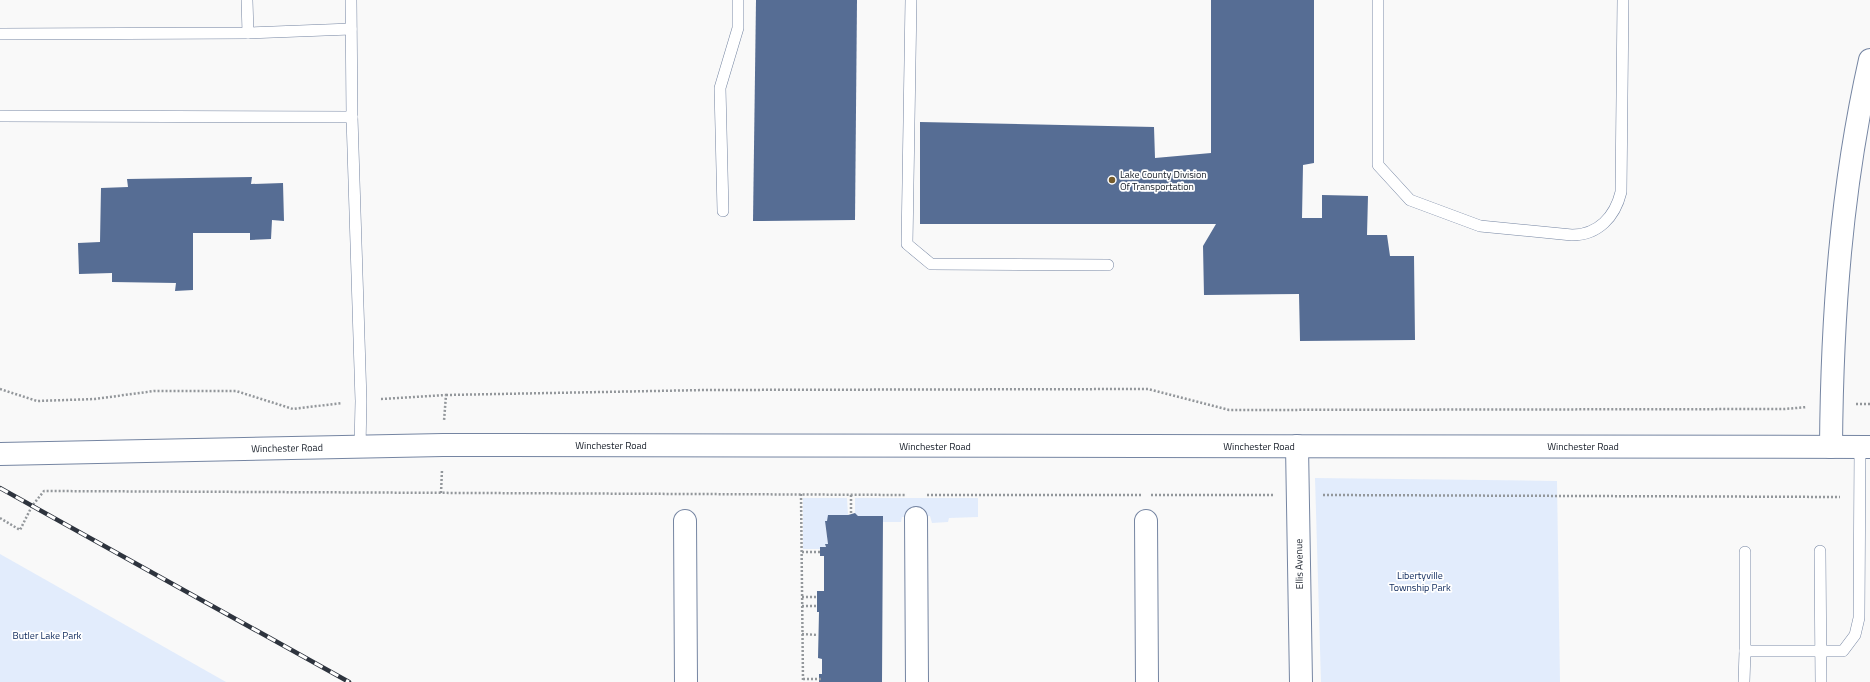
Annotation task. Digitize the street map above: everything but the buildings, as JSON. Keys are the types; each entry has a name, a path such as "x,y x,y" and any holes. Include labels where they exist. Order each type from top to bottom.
{"main road":[{"path":"1831,447 1838,260 1848,173 1870,60"},
{"name":"Winchester Road","path":"0,454 443,445 1865,447"},
{"name":"Ellis Avenue","path":"1297,446 1301,682"},
{"path":"916,518 917,682"},
{"path":"685,520 686,682"},
{"path":"1146,521 1147,682"}],"lane":[{"path":"247,0 248,33"},
{"path":"351,0 352,117 361,400 360,446"},
{"path":"722,211 720,88 738,28 738,0"},
{"path":"911,0 907,244 930,264 1108,265"},
{"path":"1378,0 1378,164 1410,200 1480,226 1572,235 1594,230 1612,215 1621,192 1623,0"},
{"path":"0,34 248,33 351,29"},
{"path":"0,116 352,117"},
{"path":"1745,651 1843,651 1856,635 1859,618 1860,497 1865,447"},
{"path":"1820,551 1821,682"},
{"path":"1744,682 1745,552"}],"path":[{"path":"0,389 37,401 95,399 154,391 236,391 293,409 361,400 446,395 706,390 1148,389 1229,410 1777,409 1870,404"},
{"path":"443,445 446,395"},
{"path":"0,518 20,530 32,506 44,491 907,495"},
{"path":"801,494 803,681 821,679"},
{"path":"852,495 852,514"},
{"path":"923,495 1860,497"},
{"path":"802,552 821,552"},
{"path":"802,597 818,597"},
{"path":"802,606 818,606"},
{"path":"802,634 818,635"}],"green space":[{"name":"Libertyville Township Park","path":"1315,478 1557,481 1560,682 1321,682"},
{"path":"803,498 847,498 848,515 825,522 828,544 825,544 826,547 820,547 820,549 803,549"},
{"path":"855,498 978,498 978,517 949,518 948,522 932,523 930,516 902,517 901,522 883,522 883,516 858,516 855,513"},
{"name":"Butler Lake Park","path":"0,554 226,682 0,682"}],"railway":[{"path":"0,488 349,682"}],"place":[{"name":"Lake County Division Of Transportation","path":"1112,180"}]}
